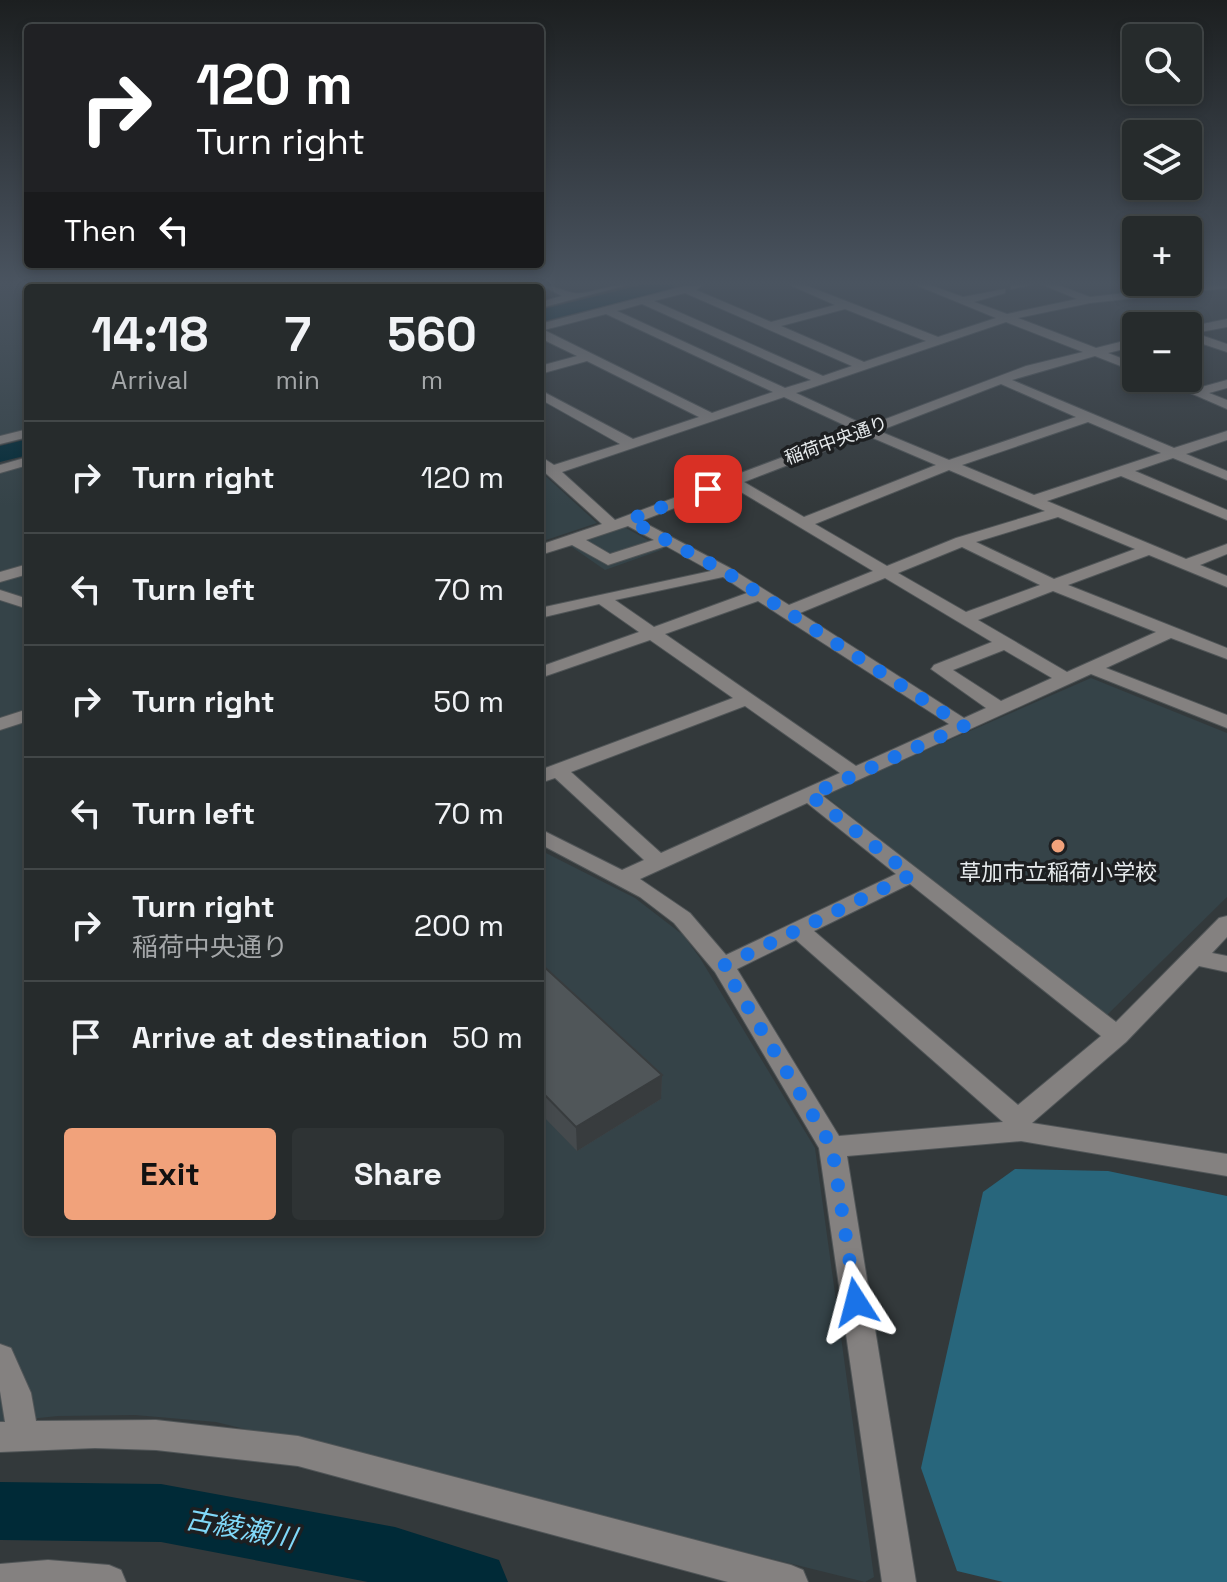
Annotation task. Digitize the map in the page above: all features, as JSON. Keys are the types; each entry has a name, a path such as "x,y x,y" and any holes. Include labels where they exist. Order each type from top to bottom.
{"street":[{"path":"544,369 580,359"},
{"path":"591,359 710,417"},
{"path":"711,359 865,430 1227,582"},
{"path":"774,359 822,380"},
{"path":"846,359 863,366"},
{"path":"552,471 884,359"},
{"name":"稲荷中央通り","path":"544,549 613,526 1001,380 1067,359"},
{"path":"1001,380 1227,476"},
{"path":"1202,391 1227,384"},
{"path":"1198,392 1227,405"},
{"path":"544,396 631,444"},
{"path":"803,523 949,465 1088,417"},
{"path":"0,440 24,434"},
{"path":"1032,501 1227,435"},
{"path":"0,469 24,462"},
{"path":"544,464 613,526"},
{"path":"1122,471 1227,515"},
{"path":"731,480 1066,679"},
{"path":"787,612 962,541 1057,512"},
{"path":"629,520 724,571 964,726"},
{"path":"573,539 608,560 667,541"},
{"path":"962,541 1053,585 1227,654"},
{"path":"1184,565 1227,549"},
{"path":"964,619 1147,550"},
{"path":"0,577 24,570"},
{"path":"544,612 662,584 707,578 724,571"},
{"path":"544,672 761,594"},
{"path":"0,595 24,603"},
{"path":"601,598 856,775"},
{"path":"623,878 1170,632"},
{"path":"1000,709 940,669 1005,643"},
{"path":"1091,668 1227,722"},
{"path":"549,774 747,699"},
{"path":"0,724 24,716"},
{"path":"549,774 658,862"},
{"path":"810,795 1117,1036"},
{"path":"544,838 623,878 682,918 723,966 832,1147 899,1582"},
{"path":"723,966 911,875"},
{"path":"1019,1125 1117,1036 1227,923"},
{"path":"800,931 1019,1125"},
{"path":"1196,957 1227,964"},
{"path":"832,1147 1019,1125 1227,1165"},
{"path":"0,1358 16,1393 11,1436 95,1433 156,1435 298,1451 791,1582"},
{"path":"0,1581 48,1577 109,1582"}],"shaded area":[{"path":"0,359 24,359 24,431 0,437"},
{"path":"24,466 24,1236 544,1236 544,852 635,898 683,935 815,1148 874,1577 865,1582 216,1422 135,1415 58,1416 0,1422 0,472"},
{"path":"544,475 597,523 544,541"},
{"path":"624,527 664,549 605,570 569,545"},
{"name":"草加市立稲荷小学校","path":"1091,678 1227,733 1227,897 1105,1017 824,795"},
{"path":"1015,1169 1108,1171 1227,1196 1227,1582 1003,1582 957,1571 921,1468 983,1192"}],"building":[{"path":"544,967 662,1075 576,1127 544,1094"}],"waterway":[{"path":"0,454 24,448"},
{"name":"古綾瀬川","path":"0,1511 161,1513 395,1557 477,1582"}],"place":[{"name":"草加市立稲荷小学校","path":"1058,846"}],"route":[{"path":"708,489 629,520 724,571 964,726 810,795 911,875 723,966 832,1147 856,1302"}]}
